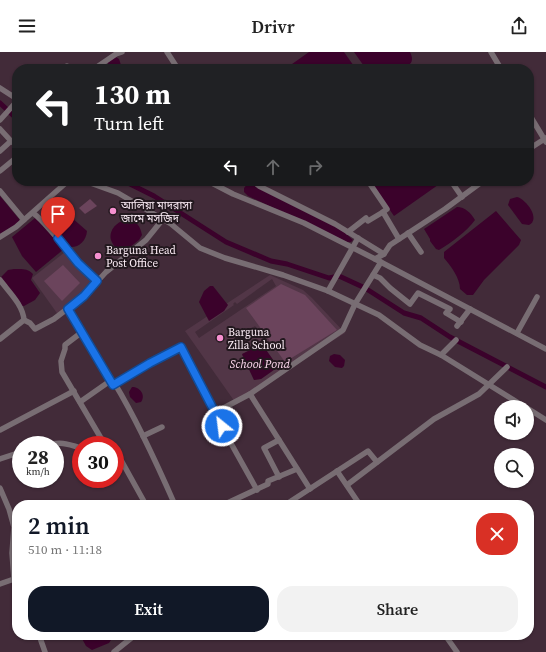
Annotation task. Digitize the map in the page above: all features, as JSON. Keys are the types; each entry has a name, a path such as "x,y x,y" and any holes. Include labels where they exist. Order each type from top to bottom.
{"street":[{"path":"167,52 175,64"},
{"path":"491,52 498,64"},
{"path":"102,64 118,53"},
{"path":"0,88 12,96"},
{"path":"0,120 12,111"},
{"path":"534,122 545,140 534,146"},
{"path":"0,129 11,142 0,151"},
{"path":"0,171 12,161"},
{"path":"0,237 16,227 63,186"},
{"path":"99,186 118,193 163,219 200,248 224,258 283,275 328,291 379,315 420,345 441,355 513,400"},
{"path":"217,186 232,194 304,223 546,349"},
{"path":"259,186 335,224 384,254"},
{"path":"348,232 366,218 368,221 387,209 371,186"},
{"path":"454,186 462,197"},
{"path":"372,258 384,254 390,245 462,197 476,186"},
{"path":"0,191 24,220"},
{"path":"383,212 400,239"},
{"path":"33,213 64,244 78,263 97,281"},
{"path":"24,320 30,323 35,329 54,319 68,309 84,296 97,281 146,240 163,219"},
{"path":"408,233 421,252"},
{"path":"328,291 358,238"},
{"path":"214,413 250,394 343,330 355,304 381,262"},
{"path":"374,275 380,278 410,304 418,293 450,309 446,313 459,324 470,309"},
{"path":"0,280 20,306 24,320"},
{"path":"517,333 537,297"},
{"path":"68,309 125,400 173,500"},
{"path":"0,339 24,320"},
{"path":"82,332 65,345 61,360 62,372 100,436"},
{"path":"441,355 456,340"},
{"path":"80,402 181,347 214,413 257,490"},
{"path":"347,485 434,419 479,394 507,367"},
{"path":"0,430 74,391"},
{"path":"250,394 310,489"},
{"path":"534,413 546,420"},
{"path":"143,436 162,427"},
{"path":"279,440 264,448 279,477"},
{"path":"293,500 368,451 377,462"},
{"path":"0,459 12,455"},
{"path":"124,467 143,500"},
{"path":"234,500 268,484 268,481 297,469"},
{"path":"337,471 357,500"},
{"path":"0,488 12,520"},
{"path":"0,584 12,579"},
{"path":"41,640 45,652"},
{"path":"114,652 129,640"},
{"path":"449,640 457,652"}],"shaded area":[{"path":"90,199 97,206 85,214 79,208"},
{"path":"65,252 93,283 59,316 32,278"},
{"path":"63,265 80,283 62,301 44,281"},
{"path":"270,275 303,290 345,333 235,402 185,331","holes":["272,279 276,286 199,338 195,332 234,305 233,304 235,302 237,304","255,326 260,333 233,351 229,344","262,344 278,367 261,379 254,380 242,355"]},
{"path":"281,284 305,295 337,330 285,362 246,308"}],"water":[{"path":"309,52 344,52 352,64 292,64"},
{"path":"354,52 410,52 412,59 410,64 362,64"},
{"path":"116,57 119,59 121,64 108,64 108,62"},
{"path":"246,186 255,186 300,207 343,231 353,240 351,242 347,242 248,196 244,192"},
{"path":"373,186 437,186 394,216"},
{"path":"0,196 20,222 0,235"},
{"path":"517,197 528,205 533,214 532,222 529,225 522,224 508,205 510,199"},
{"path":"457,207 468,211 475,220 454,240 439,250 436,249 424,229"},
{"path":"496,211 521,240 519,245 484,280 473,295 467,295 460,289 457,276 444,258 444,252"},
{"path":"61,213 71,217 87,231 84,241 79,245 69,247 48,225 47,221"},
{"path":"35,218 64,249 36,272 22,256 12,237"},
{"path":"124,220 138,224 142,235 139,240 125,251 116,249 110,236 112,229"},
{"path":"22,269 31,272 33,274 31,280 40,293 35,300 24,306 22,306 9,290 1,277 8,270"},
{"path":"210,286 213,286 228,305 224,311 209,321 199,302 204,291"},
{"name":"School Pond","path":"262,344 278,367 261,379 254,380 242,354"},
{"path":"334,354 340,355 345,360 342,368 335,367 329,361 330,356"},
{"path":"132,387 140,390 143,397 141,402 136,403 130,397 129,392"},
{"path":"83,640 111,640 109,643 92,650 86,646"}],"waterway":[{"path":"0,103 12,114"},
{"path":"134,186 154,196 226,242 271,261 287,264 329,278 339,276 365,288 404,313 421,318 450,337 546,387"}],"place":[{"name":"আলিয়া মাদরাসা জামে মসজিদ","path":"113,211"},
{"name":"Barguna Head Post Office","path":"98,256"},
{"name":"Barguna Zilla School","path":"220,338"}],"route":[{"path":"58,238 78,263 97,281 84,296 68,309 113,385 181,347 222,426"}]}
